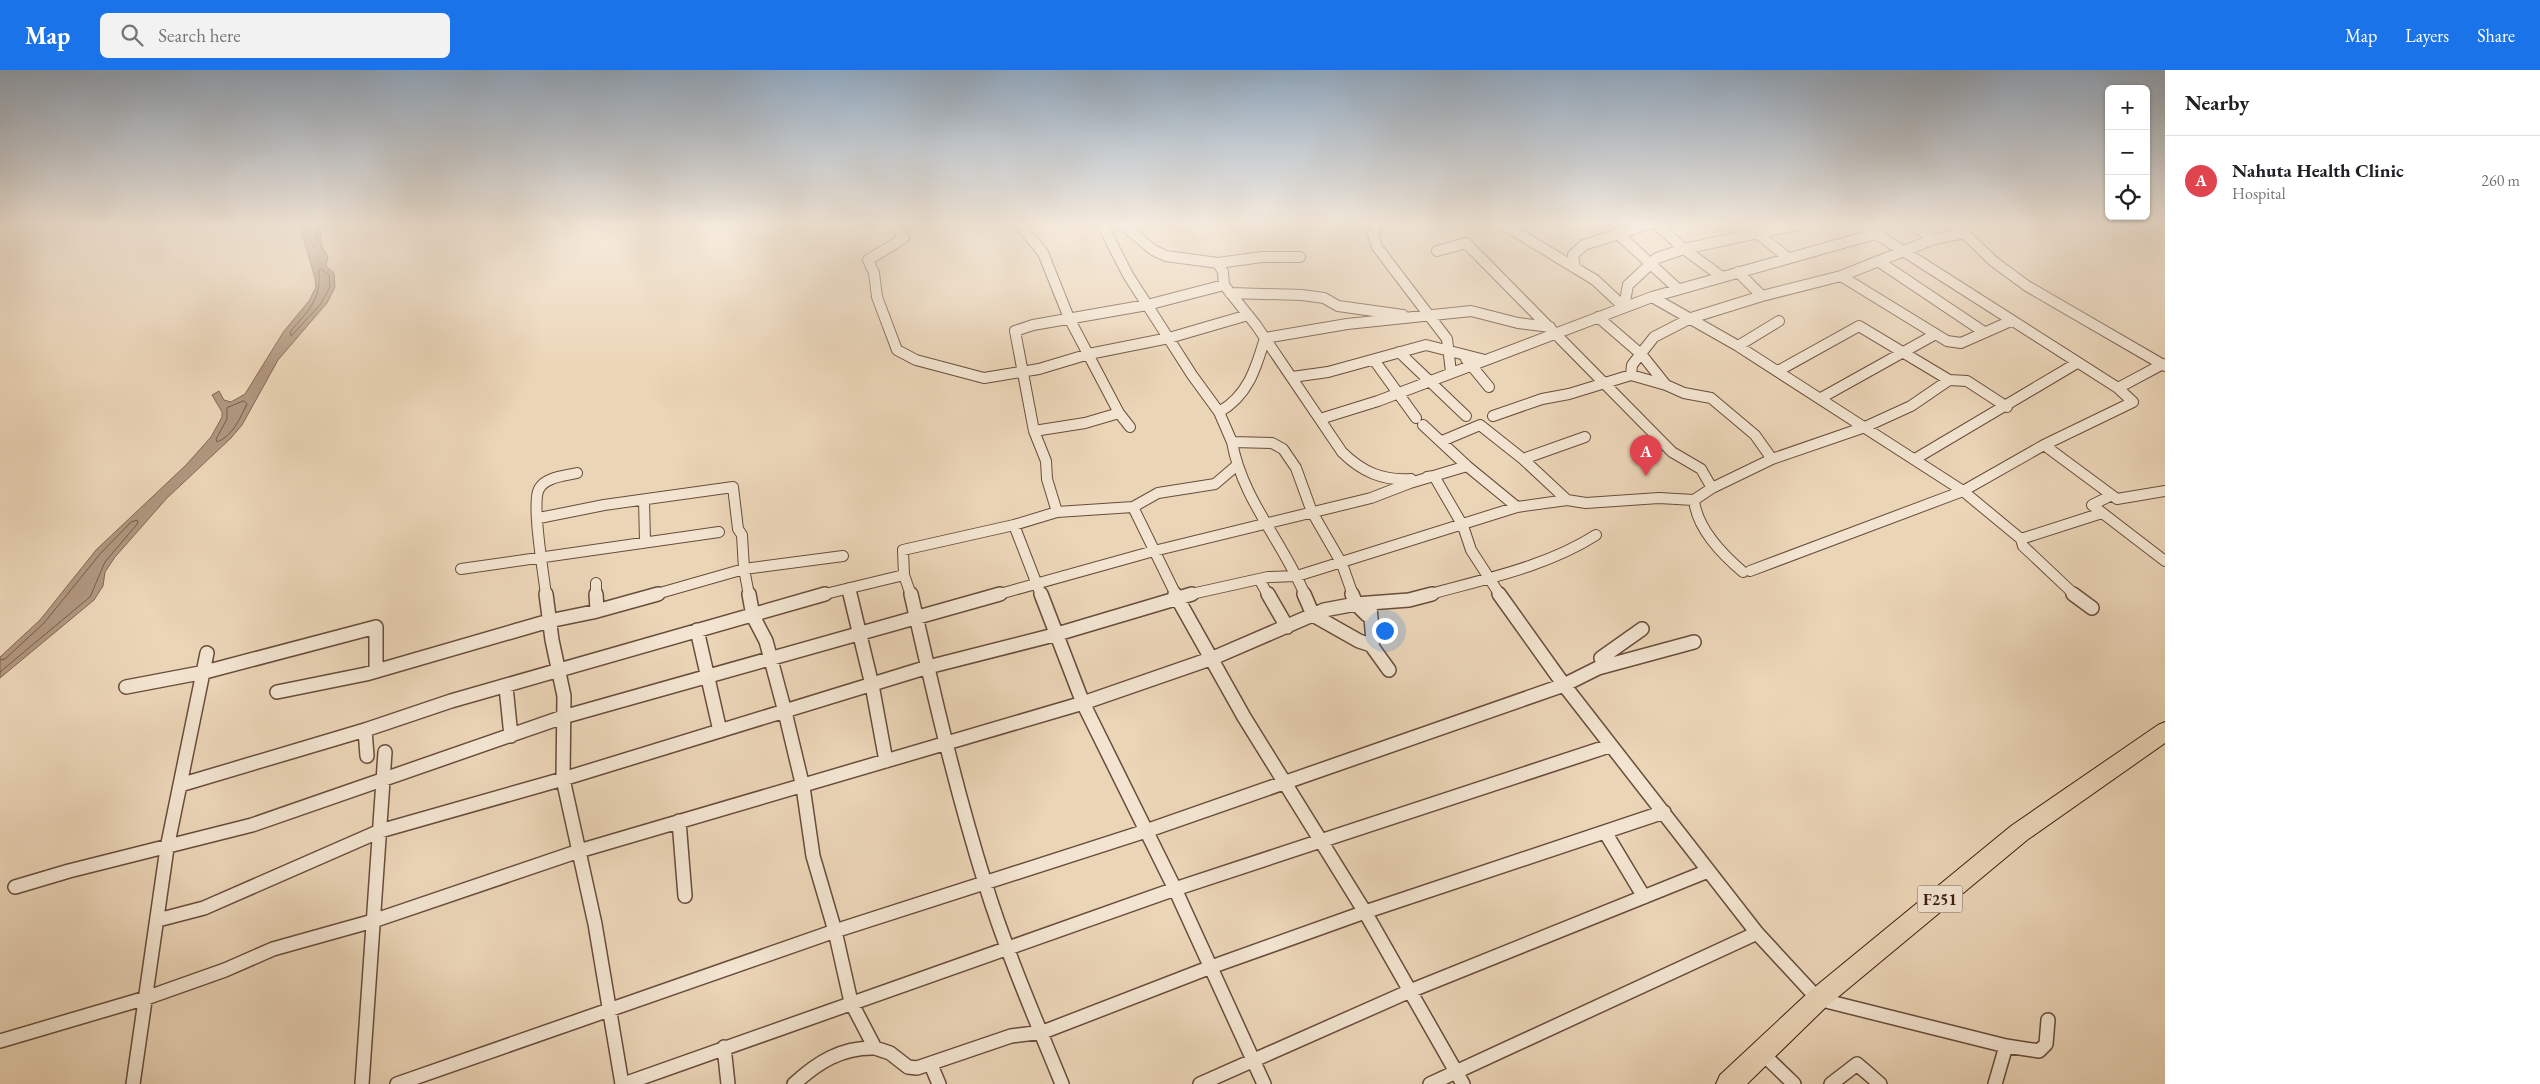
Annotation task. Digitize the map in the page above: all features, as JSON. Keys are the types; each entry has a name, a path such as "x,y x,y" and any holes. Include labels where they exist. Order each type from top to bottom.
{"main road":[{"name":"F251","path":"1728,1084 1818,999 2019,833 2165,731"}],"street":[{"path":"873,271 877,297 897,350 916,360 984,378 1021,372 1089,354 1169,338 1248,315"},
{"path":"1050,271 1068,318 1119,413 1130,427"},
{"path":"1126,271 1192,375 1219,412 1232,442 1236,466 1265,524 1297,576 1313,615 1358,641 1371,645 1389,670"},
{"path":"1223,271 1227,289 1265,338 1342,452 1356,467 1375,476 1402,481 1434,476"},
{"path":"1396,271 1447,339 1452,372"},
{"path":"1492,271 1553,330 1672,452 1701,468 1710,476 1712,488"},
{"path":"1581,271 1595,280 1624,307"},
{"path":"1624,307 1628,285 1642,271"},
{"path":"1659,271 1678,289"},
{"path":"1714,271 1722,277"},
{"path":"1632,375 1632,365 1642,355 1654,337 1691,318 1853,271"},
{"path":"1893,271 1984,332"},
{"path":"1694,500 1693,508 1697,518 1725,555 1746,571 1791,557 1963,491 2044,445 2133,402 2118,388 1934,271"},
{"path":"2007,271 2034,291 2164,365"},
{"path":"1320,419 1485,360 1553,330 1599,317 1652,297 1738,272 1762,296"},
{"path":"1841,276 1948,342 1961,343 2011,320"},
{"path":"1057,512 1053,493 1047,480 1046,461 1034,431 1014,331 1032,325 1227,289 1324,298 1338,306 1392,312 1411,317"},
{"path":"1652,297 1738,346 1963,491 2021,539 2023,546 2071,592 2092,608"},
{"path":"1265,338 1471,310 1553,330"},
{"path":"1599,317 1642,355 1666,385"},
{"path":"1738,346 1780,321"},
{"path":"1778,372 1858,326 1949,380"},
{"path":"1821,398 1934,335"},
{"path":"1219,412 1230,408 1254,375 1265,338"},
{"path":"1292,377 1328,372 1426,346 1485,360"},
{"path":"1399,352 1466,416"},
{"path":"1459,354 1472,364 1489,386"},
{"path":"1374,360 1420,422 1467,466 1517,507"},
{"path":"1915,459 2006,407 2077,363"},
{"path":"2118,388 2164,365"},
{"path":"1493,416 1542,399 1606,384 1632,375 1666,385 1684,394 1711,398 1755,435 1772,459"},
{"path":"158,920 204,908 380,831 563,779 928,667 1054,635 1177,598 1259,579 1297,576 1342,564 1517,507 1567,500 1586,503 1659,498 1694,500 1712,488 1772,459 1866,427 1911,406 1949,380 1960,379 1967,381 2006,407"},
{"path":"1034,431 1085,423 1119,413"},
{"path":"1442,441 1480,425 1523,459 1567,500"},
{"path":"1523,459 1585,437"},
{"path":"1232,442 1272,443 1283,449 1296,468 1312,512 1342,564 1356,604"},
{"path":"2044,445 2110,496 2117,499 2165,491"},
{"path":"1062,1084 1043,1032 1007,948 985,884 944,742 908,581 904,576 903,550 911,546 1006,525 1014,525 1057,512 1132,507 1158,493 1215,484 1236,466"},
{"path":"15,887 69,871 167,848 252,825 383,778 563,718 770,657 1154,551 1372,498 1467,466"},
{"path":"577,473 543,483 537,494 538,526 550,621 564,696 563,779 579,851 623,1084 1175,889 1610,746"},
{"path":"1434,476 1463,526 1471,550 1488,578 1564,685 1757,933 1818,999 2006,1046 2039,1051 2046,1044 2048,1020"},
{"path":"539,518 604,505 733,487 738,530 742,535 744,570 753,616 766,641 785,712 803,787 813,856 836,931 851,1002 875,1048"},
{"path":"2110,496 2092,505 2165,561"},
{"path":"644,500 645,541"},
{"path":"1132,507 1177,598 1213,658 1244,717 1286,781 1365,912 1459,1078"},
{"path":"2021,539 2102,513"},
{"path":"1014,525 1054,635 1083,703 1175,889 1264,1084"},
{"path":"461,568 719,532"},
{"path":"0,1041 146,998 225,970 273,949 373,921 579,851 803,787 944,742 1083,703 1213,658 1324,610 1356,604 1368,609 1409,600 1535,564 1577,546 1596,535"},
{"path":"277,692 376,670 496,638 550,621 744,570 843,556"},
{"path":"180,785 365,730 451,701 506,687 559,669 849,588 904,576"},
{"path":"1259,579 1287,626"},
{"path":"596,583 596,610"},
{"path":"849,588 861,632 886,761"},
{"path":"1368,609 1373,641 1371,645"},
{"path":"126,687 205,672 376,627 376,670"},
{"path":"1606,666 1601,658 1642,629"},
{"path":"697,630 720,731"},
{"path":"396,1084 836,931 1146,831 1564,685 1606,666 1694,642"},
{"path":"133,1084 167,848 205,672 207,653"},
{"path":"506,687 511,736"},
{"path":"365,730 367,756"},
{"path":"362,1084 385,752"},
{"path":"794,1084 818,1062 848,1051 875,1048 890,1053 908,1067 917,1068 931,1065 955,1054 1011,1036 1043,1032 1211,967 1365,912 1664,812"},
{"path":"679,822 685,896"},
{"path":"1605,832 1644,897"},
{"path":"1200,1084 1410,991 1708,871"},
{"path":"1430,1084 1459,1078 1757,933"},
{"path":"1995,1084 2006,1046"},
{"path":"725,1047 728,1084"},
{"path":"1762,1053 1794,1084"},
{"path":"1831,1084 1857,1064 1880,1084"},
{"path":"931,1065 939,1084"}],"water":[{"path":"313,271 332,271 334,273 335,287 327,303 278,360 242,425 231,438 167,498 115,557 105,572 103,586 94,600 0,678 0,657 40,620 96,550 186,465 211,437 222,417 222,412 212,395 219,391 224,400 231,402 245,394 284,331 309,301 316,287"}],"place":[{"name":"Nahuta Health Clinic","path":"1646,476"}]}
